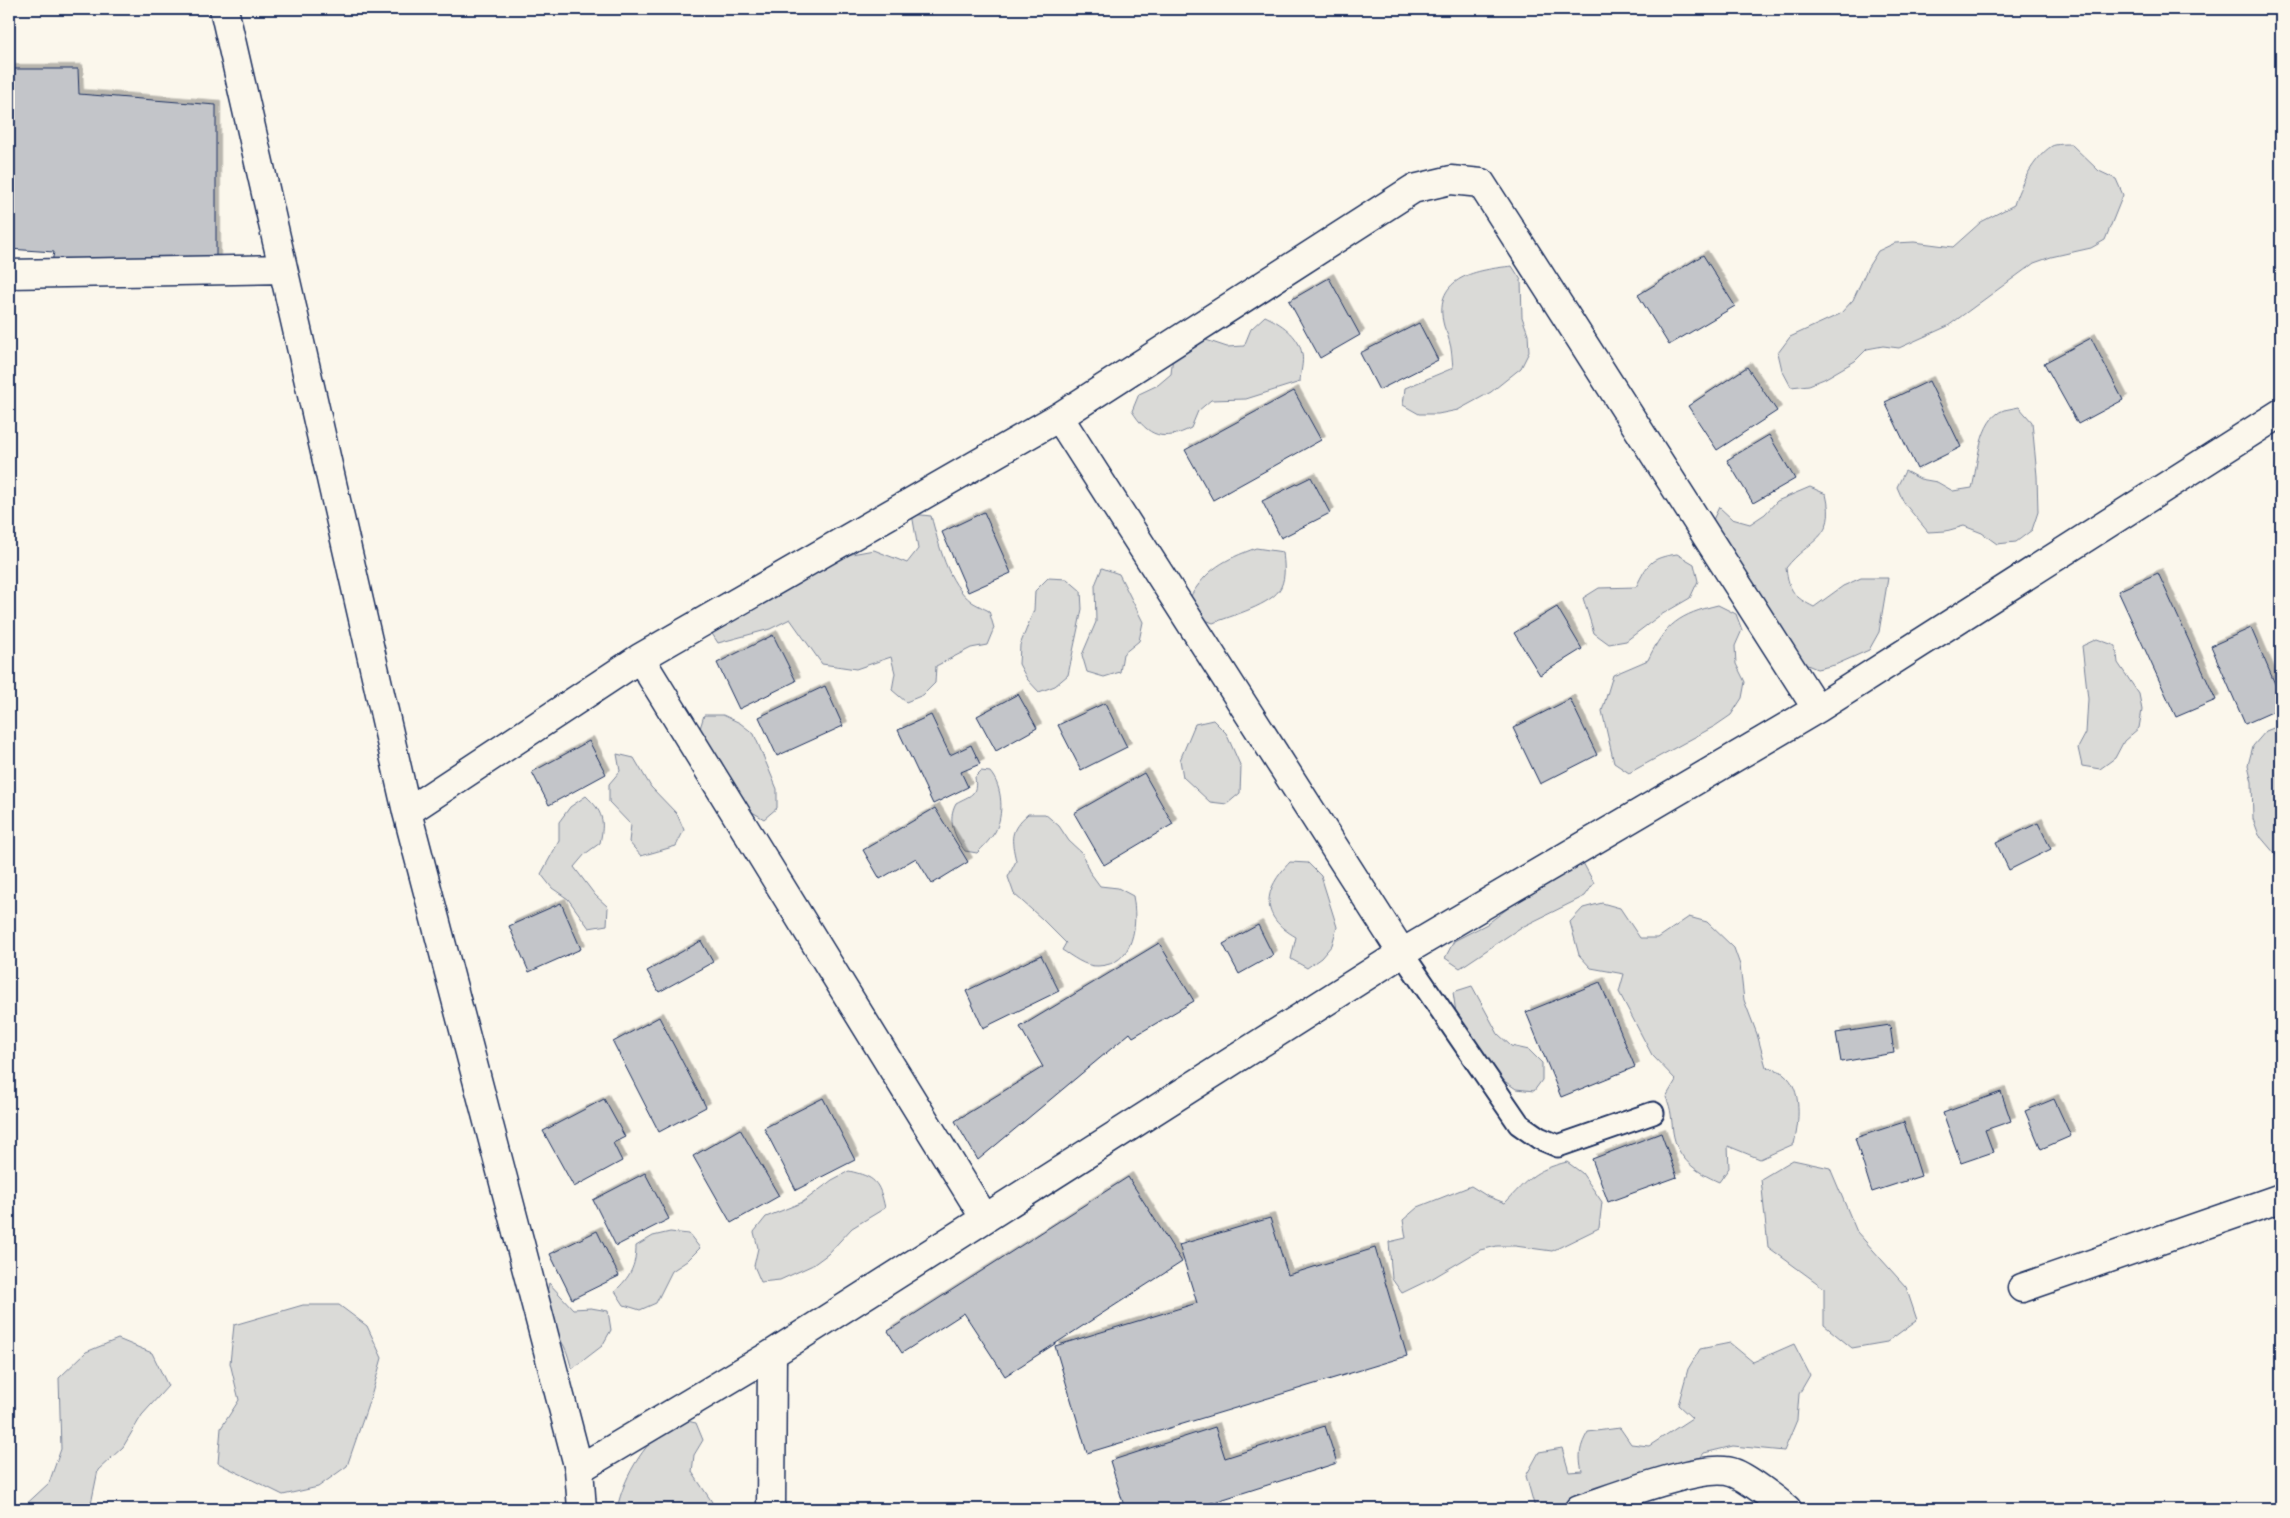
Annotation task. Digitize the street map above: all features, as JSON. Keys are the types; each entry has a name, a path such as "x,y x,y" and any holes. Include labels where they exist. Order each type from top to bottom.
{"street":[{"path":"224,9 407,812 579,1469 582,1509"},
{"path":"407,812 640,658 1059,417 1413,189 1451,180 1482,183 1817,709"},
{"path":"9,274 283,269"},
{"path":"579,1469 772,1354 1402,953 1817,709 2281,413"},
{"path":"1059,417 1402,953"},
{"path":"640,658 984,1218"},
{"path":"2022,1288 2281,1198"},
{"path":"771,1509 772,1354"},
{"path":"1579,1509 1668,1480 1703,1471 1733,1472 1783,1508"}],"lane":[{"path":"1402,953 1519,1124 1538,1138 1558,1146 1653,1113"}],"shaded area":[{"path":"2071,144 2099,171 2116,179 2123,195 2105,240 2091,248 2034,263 1948,326 1899,348 1883,346 1867,349 1855,361 1824,379 1809,385 1791,387 1782,370 1778,353 1790,337 1840,314 1853,300 1868,267 1878,251 1895,243 1914,242 1953,247 1981,222 2014,205 2028,173 2045,151 2054,145"},
{"path":"1512,266 1521,280 1522,317 1528,334 1529,352 1521,368 1491,392 1458,410 1438,414 1419,414 1403,405 1405,388 1453,368 1450,343 1443,322 1442,307 1445,294 1452,285 1472,273"},
{"path":"1265,316 1283,326 1297,341 1302,357 1300,382 1246,399 1211,400 1198,411 1191,428 1173,435 1157,435 1144,427 1132,411 1139,394 1158,385 1171,374 1173,355 1189,345 1206,340 1227,347 1244,346 1251,329"},
{"path":"2019,407 2032,422 2038,512 2032,530 2016,542 1997,544 1982,533 1964,526 1946,531 1928,532 1904,503 1897,487 1905,471 1920,479 1937,482 1953,491 1972,488 1981,444 1989,423 1995,415 2004,410"},
{"path":"1810,487 1826,494 1828,521 1819,537 1786,568 1791,588 1797,596 1814,607 1843,586 1861,578 1888,578 1879,632 1869,650 1835,665 1817,669 1800,662 1711,524 1719,507 1732,519 1750,524 1765,514 1777,501"},
{"path":"912,514 931,516 950,574 963,594 972,602 989,611 994,628 987,645 971,648 936,666 935,683 923,695 906,702 892,690 895,673 891,657 856,669 822,664 790,619 770,629 718,643 709,629 846,555 874,550 907,563 918,549"},
{"path":"1256,548 1283,552 1284,578 1281,587 1276,593 1260,604 1213,623 1195,616 1189,599 1210,572 1225,561"},
{"path":"1677,554 1694,564 1698,581 1690,598 1659,616 1626,641 1609,644 1594,633 1583,598 1599,588 1636,587 1651,563 1661,557"},
{"path":"1102,568 1119,574 1143,622 1139,641 1123,654 1120,672 1104,677 1087,672 1082,655 1096,622 1095,585"},
{"path":"1048,578 1067,579 1081,591 1082,609 1068,675 1055,686 1039,692 1027,679 1019,664 1020,645 1034,610 1035,591"},
{"path":"1718,605 1736,614 1742,630 1735,646 1736,664 1745,682 1742,698 1731,715 1715,726 1629,773 1614,763 1602,711 1613,675 1648,660 1661,637 1675,622 1693,612"},
{"path":"2097,639 2116,646 2118,663 2139,694 2142,710 2139,728 2124,741 2115,758 2100,769 2082,766 2078,748 2086,733 2088,699 2082,646"},
{"path":"704,715 723,715 740,723 754,734 777,789 777,808 764,819 747,809 735,793 721,761 699,732"},
{"path":"1213,720 1226,733 1241,767 1240,793 1227,804 1210,802 1183,777 1180,760 1195,724"},
{"path":"2281,725 2281,861 2259,835 2253,819 2252,782 2248,765 2253,746 2266,731"},
{"path":"617,754 634,758 651,787 677,814 684,830 676,846 641,856 629,842 631,825 609,802 609,784 620,771"},
{"path":"981,771 990,772 998,785 1001,810 995,832 977,853 965,851 961,846 953,828 952,815 956,803 974,791 975,777"},
{"path":"586,796 599,812 602,822 602,835 600,843 585,854 574,867 595,895 608,907 607,925 589,928 568,899 552,888 541,874 559,841 559,822 570,807"},
{"path":"1028,814 1045,814 1059,826 1069,841 1082,853 1089,871 1100,886 1118,888 1133,896 1135,918 1131,941 1127,951 1110,964 1088,965 1062,950 1066,943 1014,894 1008,877 1016,861 1013,835 1017,825"},
{"path":"1581,859 1594,883 1585,896 1520,928 1460,968 1445,958 1454,941 1487,924 1564,866"},
{"path":"1290,862 1308,863 1321,876 1337,927 1332,945 1321,958 1307,968 1291,959 1296,937 1284,929 1276,920 1269,902 1270,892 1274,883"},
{"path":"1602,903 1620,908 1640,938 1658,938 1689,917 1707,922 1734,948 1740,965 1744,1000 1757,1034 1766,1067 1782,1073 1790,1080 1797,1097 1798,1117 1794,1144 1760,1159 1728,1146 1729,1168 1719,1182 1695,1169 1683,1157 1675,1141 1666,1097 1676,1080 1652,1055 1619,992 1624,974 1591,968 1579,955 1570,922 1583,908"},
{"path":"1472,986 1498,1034 1511,1046 1529,1050 1542,1063 1542,1080 1534,1091 1516,1089 1472,1059 1458,1027 1453,992"},
{"path":"1793,1160 1830,1168 1857,1232 1906,1287 1917,1320 1887,1342 1852,1348 1824,1325 1824,1288 1768,1247 1761,1179"},
{"path":"1567,1162 1582,1173 1602,1202 1599,1228 1552,1251 1515,1246 1497,1246 1480,1250 1433,1278 1402,1293 1392,1279 1389,1242 1406,1238 1403,1220 1418,1207 1471,1186 1487,1196 1505,1203 1519,1188 1539,1172"},
{"path":"849,1171 870,1178 878,1186 885,1208 852,1228 828,1254 813,1265 780,1280 761,1282 754,1266 758,1248 754,1232 766,1217 803,1202 832,1180"},
{"path":"670,1232 689,1234 700,1248 687,1261 672,1271 656,1303 640,1310 624,1305 615,1291 625,1281 631,1271 635,1260 636,1246 653,1236"},
{"path":"549,1283 573,1309 591,1308 608,1311 611,1330 602,1346 572,1369 565,1349 546,1310"},
{"path":"303,1305 339,1305 367,1326 382,1358 347,1466 318,1487 283,1495 218,1463 221,1428 239,1400 230,1363 234,1325"},
{"path":"118,1339 152,1353 168,1386 142,1415 123,1447 98,1470 90,1509 21,1509 49,1483 61,1449 59,1378 86,1352"},
{"path":"1730,1343 1753,1362 1794,1344 1810,1375 1799,1394 1797,1420 1784,1451 1733,1446 1704,1453 1682,1482 1612,1500 1535,1508 1526,1476 1539,1452 1562,1448 1569,1472 1582,1471 1580,1451 1588,1432 1620,1428 1631,1444 1649,1446 1692,1418 1678,1405 1688,1369 1700,1349"},
{"path":"678,1419 696,1423 703,1440 694,1455 692,1472 712,1502 711,1509 617,1509 625,1483 638,1458 656,1436"}],"building":[{"path":"9,69 78,69 79,94 216,105 216,262 51,267 54,252 9,249"},
{"path":"1703,255 1735,306 1669,345 1638,295"},
{"path":"1329,278 1360,335 1320,358 1289,301"},
{"path":"1419,323 1438,360 1379,390 1360,353"},
{"path":"2091,338 2123,400 2078,424 2044,363"},
{"path":"1747,367 1777,411 1717,450 1688,406"},
{"path":"1929,381 1961,447 1917,469 1885,402"},
{"path":"1294,391 1321,440 1213,500 1185,450"},
{"path":"1769,435 1795,479 1753,503 1727,460"},
{"path":"1311,477 1330,513 1281,538 1262,501"},
{"path":"984,512 1011,573 968,592 942,532"},
{"path":"2158,573 2216,700 2176,717 2118,591"},
{"path":"1557,607 1582,649 1540,675 1514,633"},
{"path":"2251,628 2281,698 2281,708 2245,724 2211,646"},
{"path":"773,635 796,681 739,709 717,663"},
{"path":"825,686 843,726 777,756 759,717"},
{"path":"1018,694 1037,728 996,751 977,716"},
{"path":"1570,699 1597,755 1540,784 1513,728"},
{"path":"1105,703 1127,747 1081,770 1058,725"},
{"path":"931,715 950,755 971,745 980,764 961,772 968,787 933,804 898,730"},
{"path":"589,741 606,774 549,805 532,772"},
{"path":"1144,773 1173,824 1104,865 1074,813"},
{"path":"935,808 968,862 932,884 916,858 880,879 863,850"},
{"path":"2038,823 2051,849 2009,870 1996,843"},
{"path":"561,903 581,949 529,972 509,926"},
{"path":"1258,925 1273,955 1239,974 1223,944"},
{"path":"701,941 713,962 659,992 647,971"},
{"path":"1159,943 1194,1001 1133,1037 1130,1033 978,1160 955,1121 1043,1067 1020,1027"},
{"path":"1041,955 1059,991 983,1028 966,991"},
{"path":"1600,982 1635,1067 1561,1097 1526,1012"},
{"path":"659,1017 706,1107 659,1132 613,1042"},
{"path":"1890,1025 1894,1053 1841,1062 1836,1033"},
{"path":"2001,1092 2011,1121 1985,1130 1993,1152 1961,1163 1943,1113"},
{"path":"823,1098 855,1160 796,1190 764,1128"},
{"path":"604,1099 625,1137 613,1143 622,1161 574,1187 543,1131"},
{"path":"2054,1099 2071,1136 2041,1149 2025,1111"},
{"path":"1904,1122 1921,1176 1872,1192 1855,1138"},
{"path":"740,1129 779,1196 731,1223 693,1156"},
{"path":"1661,1133 1677,1177 1608,1202 1592,1159"},
{"path":"645,1173 669,1219 616,1246 593,1200"},
{"path":"1128,1177 1182,1262 1005,1376 964,1313 902,1353 888,1331"},
{"path":"1270,1218 1288,1275 1375,1248 1407,1356 1087,1453 1055,1346 1197,1303 1179,1245"},
{"path":"597,1231 619,1276 572,1299 550,1254"},
{"path":"1325,1426 1337,1463 1192,1509 1125,1509 1110,1461 1215,1427 1225,1458"}]}
